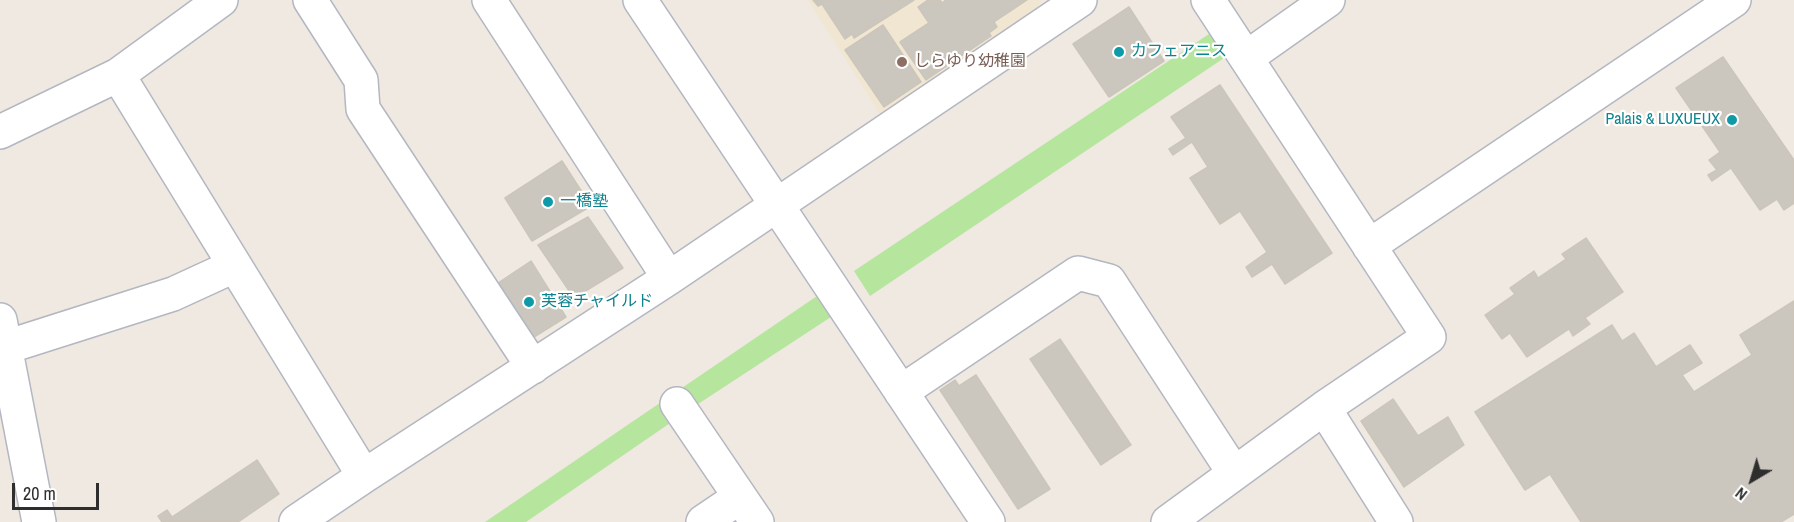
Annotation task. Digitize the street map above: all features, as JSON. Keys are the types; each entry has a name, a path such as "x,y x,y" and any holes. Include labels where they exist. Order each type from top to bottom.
{"street":[{"path":"0,132 118,75 220,0"},
{"path":"310,0 361,80 363,109 533,367"},
{"path":"489,0 669,278"},
{"path":"640,0 988,522"},
{"path":"1168,522 1324,408 1429,337 1208,0"},
{"path":"1246,57 1328,0"},
{"path":"1369,246 1734,0"},
{"path":"302,520 364,476 669,278 1071,2"},
{"path":"118,75 364,476"},
{"path":"39,522 2,339 173,294 234,266"},
{"path":"901,392 1078,273 1109,281 1234,472"},
{"path":"677,404 749,509 702,522"},
{"path":"1324,408 1396,522"}],"shaded area":[{"name":"しらゆり幼稚園","path":"808,0 1041,0 1037,10 880,114"}],"green space":[{"path":"1215,30 1230,54 870,296 854,271"},
{"path":"820,294 834,315 692,408 526,522 485,522"}],"building":[{"path":"813,0 914,0 854,38 852,34 845,39 822,4 818,6"},
{"path":"928,0 940,0 942,3 946,0 1027,0 994,22 997,27 989,33 991,36 926,80 900,42 929,23 918,7"},
{"name":"カフェアニス","path":"1129,7 1164,61 1109,97 1073,44"},
{"path":"883,25 921,82 884,107 845,50"},
{"name":"Palais & LUXUEUX","path":"1723,57 1794,160 1794,203 1784,210 1777,199 1760,210 1731,168 1712,181 1708,175 1717,170 1709,160 1720,152 1676,88"},
{"path":"1220,85 1332,253 1285,284 1272,264 1252,277 1246,267 1267,252 1240,211 1220,224 1190,178 1208,167 1192,142 1173,155 1169,149 1186,138 1171,117"},
{"name":"一橋塾","path":"562,161 591,206 532,241 505,198"},
{"path":"588,217 623,268 574,298 538,245"},
{"path":"1586,238 1623,292 1585,318 1590,324 1573,336 1569,329 1527,357 1510,333 1502,339 1485,315 1515,294 1510,288 1534,271 1538,278 1566,259 1562,254"},
{"name":"芙蓉チャイルド","path":"531,261 566,317 526,342 492,287"},
{"path":"1794,301 1794,514 1781,522 1581,522 1550,474 1525,490 1475,412 1612,325 1622,341 1634,333 1656,367 1690,345 1702,363 1682,375 1694,392 1752,355 1740,335"},
{"path":"1060,339 1131,445 1101,465 1030,359"},
{"path":"976,375 1050,489 1018,509 940,390 955,380 959,386"},
{"path":"1393,399 1418,436 1448,417 1464,445 1404,487 1361,421"},
{"path":"257,460 279,494 238,522 162,522 158,516 167,510 172,517"}],"place":[{"name":"カフェアニス","path":"1119,52"},
{"name":"しらゆり幼稚園","path":"902,62"},
{"name":"Palais & LUXUEUX","path":"1732,120"},
{"name":"一橋塾","path":"548,202"},
{"name":"芙蓉チャイルド","path":"529,302"}]}
